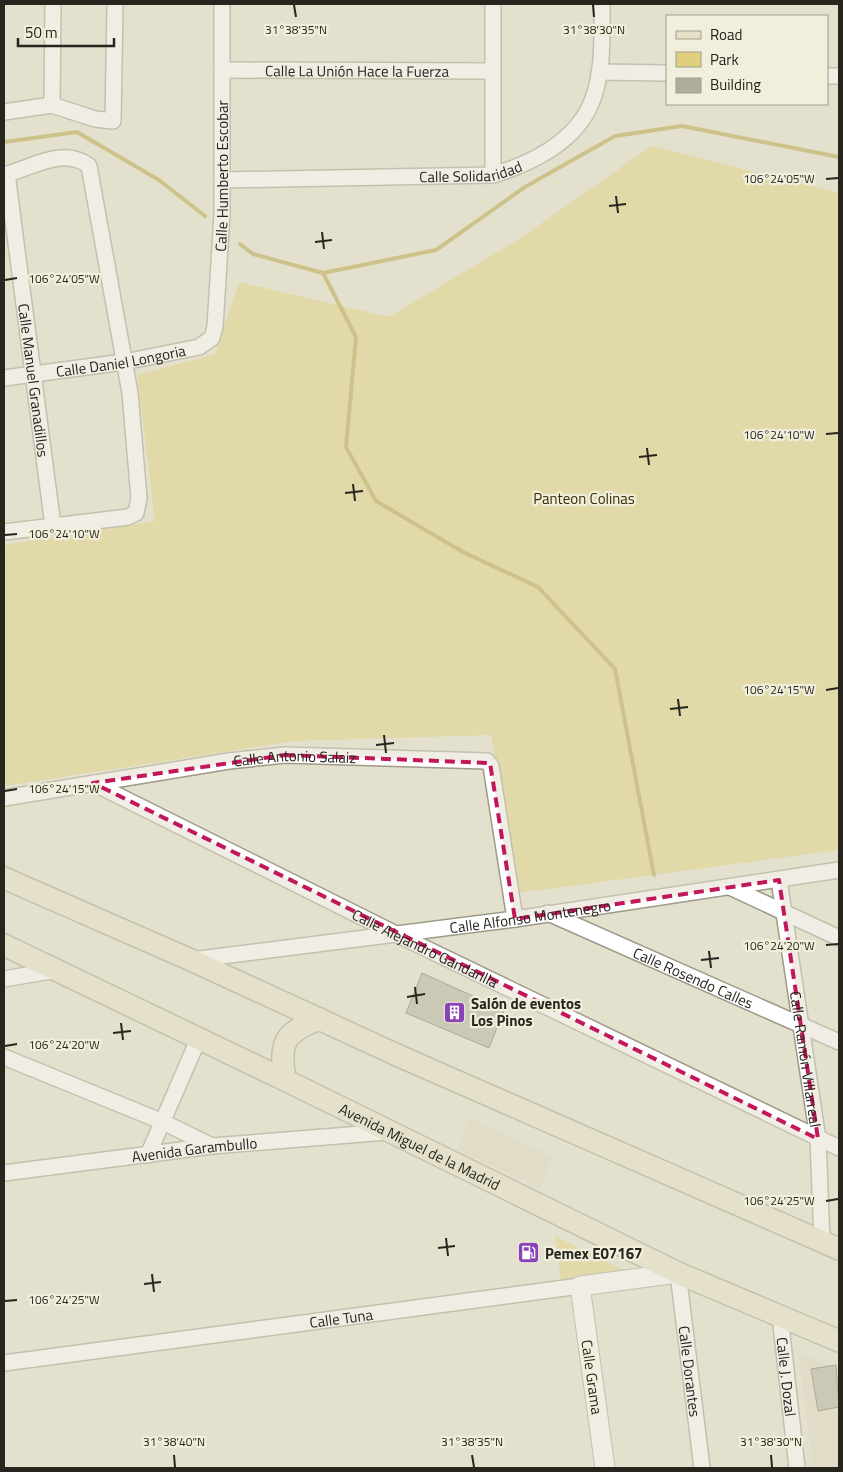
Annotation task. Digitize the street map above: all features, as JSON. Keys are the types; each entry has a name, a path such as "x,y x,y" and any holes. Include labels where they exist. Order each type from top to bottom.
{"main road":[{"path":"4,878 191,960 404,1059 830,1245"},
{"name":"Avenida Miguel de la Madrid","path":"4,946 285,1080 387,1132 678,1273 839,1341"},
{"path":"285,1080 282,1053 288,1036 299,1026 320,1019"}],"street":[{"path":"52,105 53,4"},
{"path":"4,112 52,105 109,121 114,119 114,4"},
{"name":"Calle Humberto Escobar","path":"206,344 212,338 215,327 221,250 222,4"},
{"path":"493,4 493,175"},
{"name":"Calle Solidaridad","path":"222,180 493,175 521,167 547,152 570,132 590,106 599,72 602,4"},
{"name":"Calle La Unión Hace la Fuerza","path":"222,70 492,71"},
{"path":"599,72 666,73"},
{"path":"4,532 128,517 136,512 139,507 139,484 124,362 89,166 78,158 62,158 39,162 6,174"},
{"name":"Calle Manuel Granadillos","path":"6,174 53,526"},
{"name":"Calle Daniel Longoria","path":"4,378 124,362 206,344"},
{"name":"Calle Antonio Salaiz","path":"4,798 229,761 285,755 486,761 491,766 515,919"},
{"name":"Calle Alejandro Gandarilla","path":"93,784 398,935 839,1148"},
{"name":"Calle Alfonso Montenegro","path":"191,960 515,919 839,870"},
{"name":"Calle Ramón Villarreal","path":"779,880 818,1139 830,1245"},
{"path":"730,887 839,938"},
{"name":"Calle Rosendo Calles","path":"548,913 839,1042"},
{"path":"4,979 56,970"},
{"path":"148,1155 198,1040"},
{"path":"4,1056 163,1122 212,1146"},
{"name":"Avenida Garambullo","path":"4,1173 212,1146 387,1132"},
{"name":"Calle Tuna","path":"4,1363 678,1273"},
{"name":"Calle Dorantes","path":"678,1273 702,1468"},
{"name":"Calle Grama","path":"580,1286 602,1468"},
{"name":"Calle J. Dozal","path":"780,1316 797,1468"}],"highlighted area":[{"path":"285,755 490,763 515,919 779,880 818,1139 93,783"}],"shaded area":[{"path":"470,1118 553,1156 540,1188 456,1150"},
{"path":"798,1353 839,1369 839,1468 813,1468"}],"green space":[{"name":"Panteon Colinas","path":"651,146 839,193 839,850 519,893 491,735 295,741 4,786 4,545 155,521 137,375 215,354 239,282 389,317 519,239"},
{"path":"555,1236 627,1272 561,1280"}],"building":[{"name":"Salón de eventos Los Pinos","path":"422,973 504,1010 489,1048 406,1013"},
{"path":"836,1365 839,1407 818,1411 811,1369"}],"waterway":[{"path":"240,244 253,254 323,273 436,250 525,187 615,136 682,126 839,157"},
{"path":"4,142 77,132 159,180 205,216"},
{"path":"323,273 356,337 346,447 376,501 463,552 538,587 615,669 654,875"}],"place":[{"name":"Salón de eventos Los Pinos","path":"455,1012"},
{"name":"Pemex E07167","path":"529,1253"}]}
